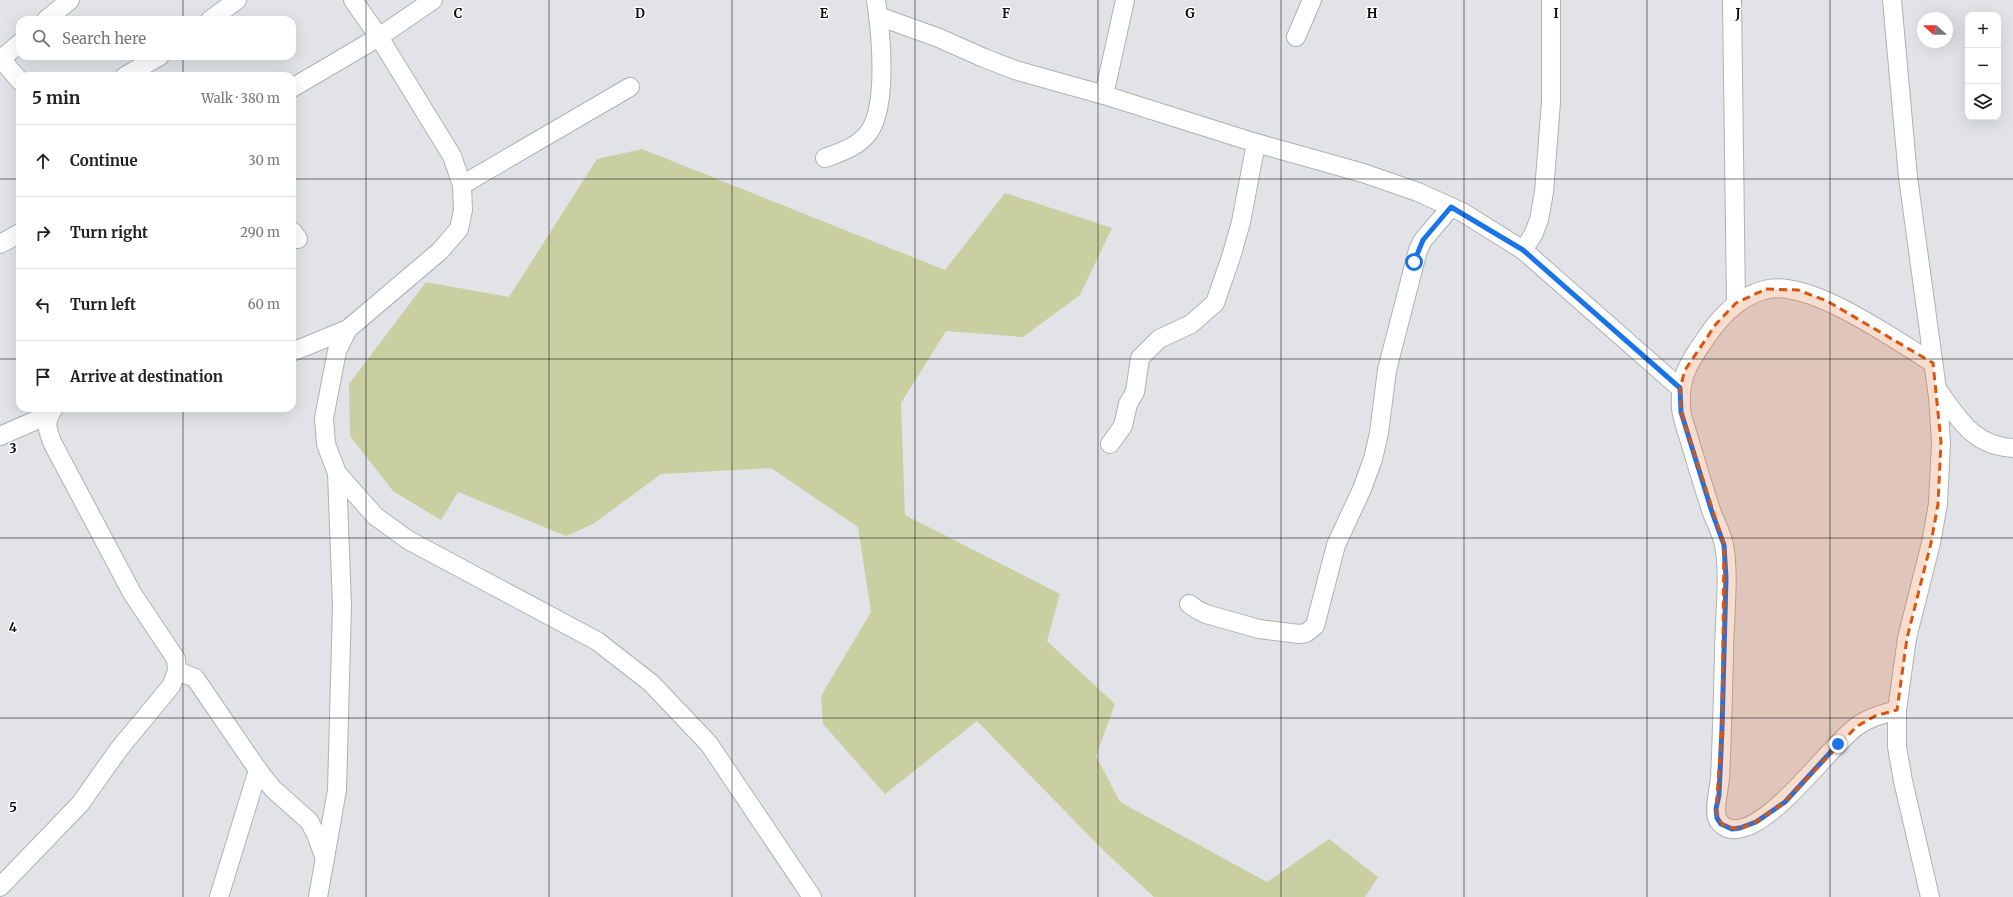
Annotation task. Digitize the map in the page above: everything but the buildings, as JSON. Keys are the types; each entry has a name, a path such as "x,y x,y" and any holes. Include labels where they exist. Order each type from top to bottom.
{"street":[{"path":"51,16 70,0"},
{"path":"216,16 238,0"},
{"path":"296,350 348,329 440,251 459,229 463,210 462,185 452,156 379,37 353,0"},
{"path":"296,86 379,37 433,0"},
{"path":"1104,95 1125,0"},
{"path":"1296,38 1312,0"},
{"path":"1523,250 1533,235 1544,192 1551,102 1550,0"},
{"path":"1732,0 1736,303"},
{"path":"1892,0 1908,177 1933,363 1941,442 1938,504 1931,543 1907,638 1897,710 1897,747 1902,781 1930,897"},
{"path":"825,158 852,148 868,133 877,116 881,99 877,8 984,58 1015,70 1104,95 1256,143 1363,173 1418,192 1451,207 1523,250 1680,388"},
{"path":"16,46 1,59 16,76"},
{"path":"131,72 153,60"},
{"path":"462,185 630,87"},
{"path":"1110,444 1123,426 1128,404 1135,392 1140,358 1159,338 1191,324 1214,303 1231,257 1241,222 1256,143"},
{"path":"1189,604 1206,614 1259,629 1299,634 1306,633 1315,626 1336,545 1362,490 1373,459 1379,433 1387,370 1418,250 1423,240 1451,207"},
{"path":"0,244 16,235"},
{"path":"1897,710 1875,716 1856,727 1816,766 1785,802 1756,822 1740,828 1732,829 1721,824 1717,818 1716,809 1719,795 1722,729 1726,578 1724,545 1712,512 1681,412 1680,388 1685,370 1716,324 1736,303 1766,289 1798,290 1827,301 1933,363"},
{"path":"318,897 337,790 342,606 337,473 326,444 324,418 337,351 348,329"},
{"path":"1936,388 1961,422 1973,434 1984,442 1998,447 2013,448"},
{"path":"0,436 49,412"},
{"path":"0,887 80,804 119,749 171,686 177,671 176,659 132,593 53,444 46,428 51,412"},
{"path":"337,473 375,516 408,540 597,641 651,683 709,744 812,897"},
{"path":"177,671 195,678 258,770 273,789 309,821 316,834 325,861"},
{"path":"219,897 258,770"},
{"path":"309,821 326,818 334,812"}],"highlighted area":[{"path":"1766,289 1798,290 1827,301 1933,363 1941,442 1938,504 1931,543 1907,638 1897,710 1875,716 1856,727 1785,802 1756,822 1740,829 1725,827 1717,818 1716,809 1722,729 1724,545 1681,412 1680,388 1685,370 1716,324 1736,303"}],"green space":[{"path":"642,149 945,270 1005,193 1112,228 1080,295 1023,337 946,331 901,403 905,515 1060,594 1047,641 1115,704 1096,756 1120,802 1267,882 1329,839 1378,877 1365,897 1154,897 1104,851 977,721 885,794 823,724 821,696 871,612 858,527 771,468 661,474 593,524 566,536 458,492 441,520 393,491 350,436 349,384 426,282 509,297 597,159"}],"route":[{"path":"1414,262 1423,240 1451,207 1462,212 1523,250 1680,388 1681,412 1712,512 1724,545 1726,578 1722,729 1719,795 1716,809 1717,818 1721,824 1732,829 1740,828 1756,822 1785,802 1816,766 1838,744"}]}
